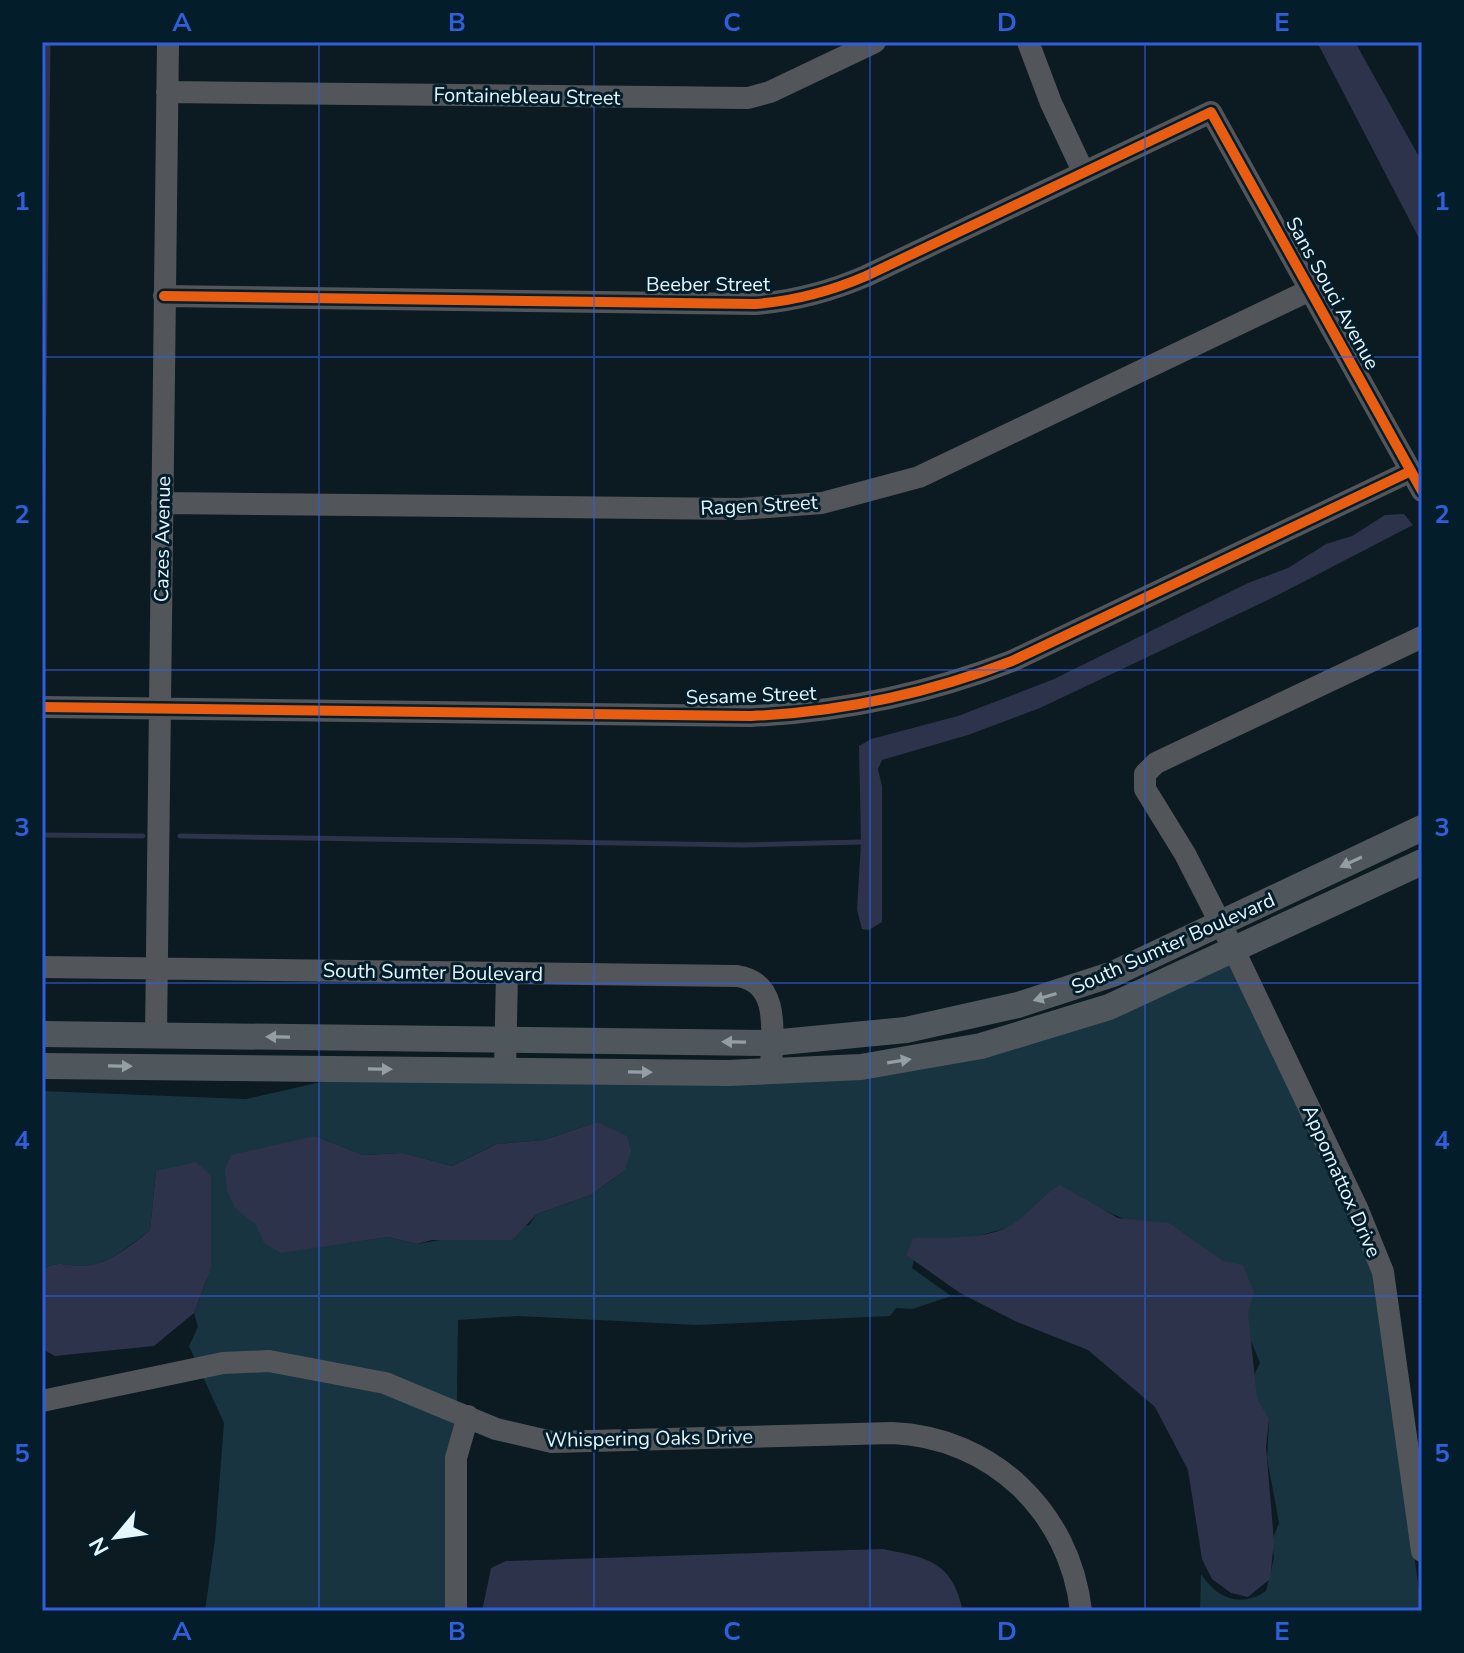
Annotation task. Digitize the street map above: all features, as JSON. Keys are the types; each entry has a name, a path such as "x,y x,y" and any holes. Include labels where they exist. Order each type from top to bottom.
{"main road":[{"name":"South Sumter Boulevard","path":"42,1034 771,1043 906,1030 1018,1005 1113,974 1422,828"},
{"name":"South Sumter Boulevard","path":"42,1066 771,1072 861,1067 994,1042 1109,1007 1422,862"}],"street":[{"name":"Cazes Avenue","path":"156,1036 168,42"},
{"name":"Fontainebleau Street","path":"167,92 727,99 770,92 835,50 875,42"},
{"path":"1028,42 1045,91 1083,171"},
{"name":"Beeber Street","path":"164,296 755,304 787,301 819,294 866,276 1211,112"},
{"name":"Sans Souci Avenue","path":"1211,112 1422,491"},
{"name":"Ragen Street","path":"162,503 740,509 822,503 919,477 1310,290"},
{"name":"Sesame Street","path":"42,707 751,716 835,710 880,702 966,679 1012,661 1411,471"},
{"name":"Appomattox Drive","path":"1422,637 1149,768 1145,789 1185,854 1234,950 1357,1208 1383,1272 1422,1551"},
{"name":"South Sumter Boulevard","path":"42,967 747,977 760,984 767,997 771,1072"},
{"path":"505,1070 507,973"},
{"name":"Whispering Oaks Drive","path":"42,1401 214,1365 269,1361 385,1383 523,1437 561,1442 892,1433 942,1441 971,1452 1006,1474 1043,1511 1066,1549 1081,1611"},
{"path":"456,1611 456,1458 468,1416"}],"shaded area":[{"path":"1317,42 1355,42 1422,162 1422,244"},
{"path":"1404,514 1413,525 1276,596 1040,708 968,735 882,760 878,769 882,786 882,922 869,930 862,929 857,910 861,842 859,746 871,739 958,716 1054,679 1248,583 1288,568 1326,544 1352,536 1385,515"},
{"path":"1230,961 1349,1212 1374,1275 1422,1611 1200,1611 1201,1574 1222,1595 1248,1599 1266,1591 1274,1558 1272,1541 1279,1523 1267,1458 1269,1421 1248,1387 1260,1363 1243,1322 1127,1220 1068,1196 1030,1222 916,1252 912,1268 951,1296 913,1309 896,1308 890,1316 697,1325 518,1316 458,1320 454,1611 205,1611 215,1539 224,1423 189,1346 198,1327 194,1313 207,1279 211,1247 211,1176 156,1171 150,1230 117,1254 98,1263 88,1266 57,1264 42,1269 42,1091 246,1099 343,1077 861,1075","holes":["597,1122 625,1170 591,1195 537,1214 529,1225 417,1244 388,1237 280,1252 256,1225 315,1136 363,1155 403,1153 452,1166 497,1144 544,1140"]},
{"path":"597,1122 627,1136 631,1151 625,1170 591,1195 537,1214 512,1240 432,1240 417,1244 388,1237 281,1253 264,1243 256,1225 236,1209 227,1191 225,1169 231,1155 315,1136 363,1155 403,1153 452,1166 497,1144 544,1140"},
{"path":"196,1162 211,1176 211,1268 194,1313 154,1346 55,1356 42,1349 42,1269 57,1264 88,1266 126,1249 150,1230 156,1171"},
{"path":"1060,1185 1118,1218 1169,1223 1223,1261 1243,1265 1254,1292 1248,1313 1257,1398 1269,1419 1266,1447 1274,1541 1270,1579 1248,1597 1231,1593 1212,1579 1202,1559 1188,1470 1155,1407 1088,1350 1015,1321 960,1293 906,1255 913,1238 973,1236 1006,1228"},
{"path":"883,1549 913,1555 936,1565 952,1581 963,1611 482,1611 491,1568 506,1561"}],"waterway":[{"path":"42,575 48,42"},
{"path":"42,835 143,836"},
{"path":"180,836 743,845 861,842"}],"cycle path":[{"path":"164,296 755,304 784,301 866,276 1211,112 1422,491"},
{"path":"42,707 751,716 852,706 916,692 1012,661 1411,471"}]}
